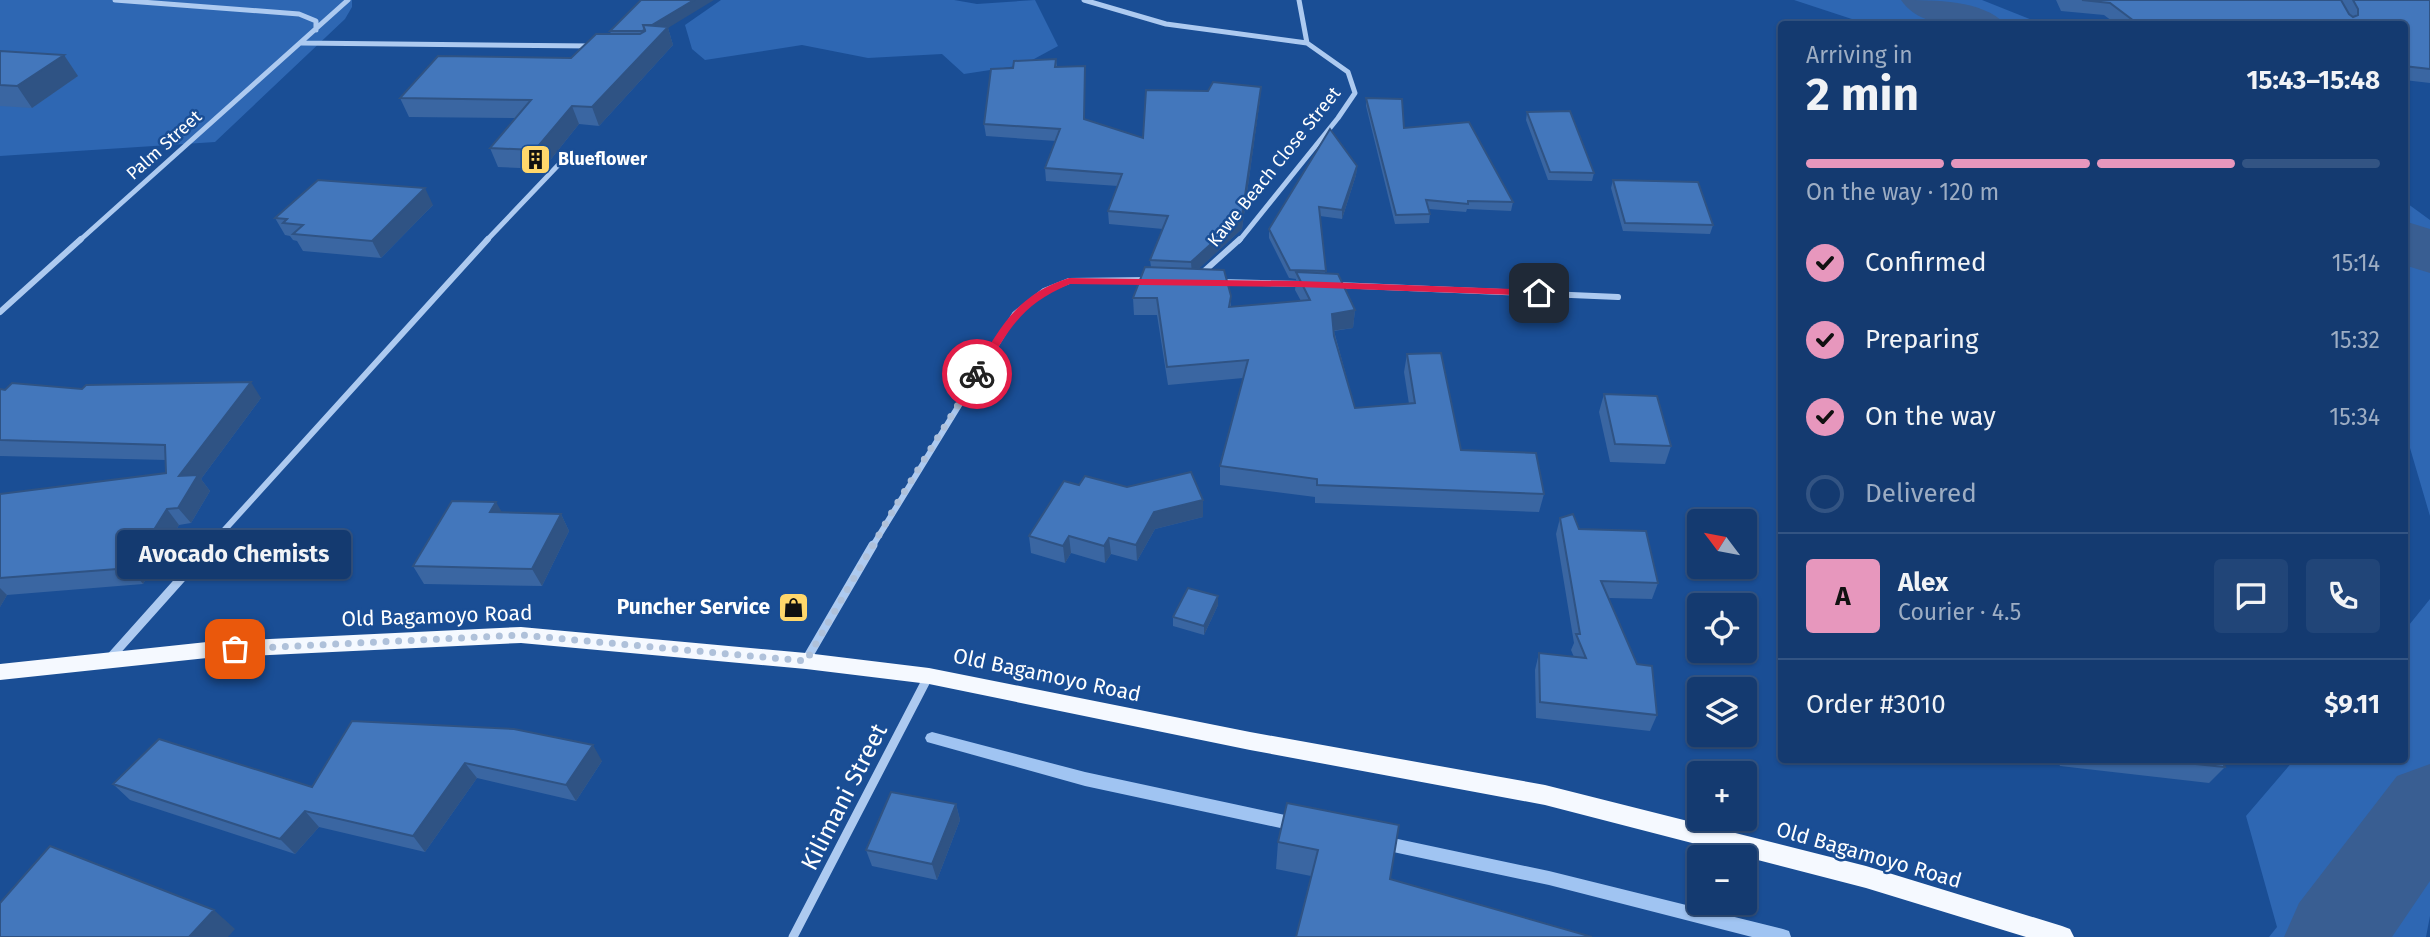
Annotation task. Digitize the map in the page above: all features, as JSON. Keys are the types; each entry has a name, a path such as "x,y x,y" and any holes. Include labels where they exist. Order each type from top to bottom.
{"main road":[{"name":"Old Bagamoyo Road","path":"0,672 207,650 521,635 806,661 929,676 1250,741 1545,795 1866,877 2062,937"}],"street":[{"path":"115,0 299,14 316,21 316,30"},
{"name":"Palm Street","path":"0,312 348,0"},
{"path":"1084,0 1111,12 1146,21 1307,43 1299,0"},
{"path":"300,43 607,46"},
{"name":"Kawe Beach Close Street","path":"1307,43 1348,72 1355,93 1338,118 1233,248 1193,281 1313,284"},
{"path":"108,660 437,292 564,159"},
{"path":"806,661 898,502 1015,314 1044,291 1069,281 1154,281"},
{"path":"1326,285 1618,297"},
{"name":"Kilimani Street","path":"793,937 929,676"}],"shaded area":[{"path":"0,0 352,0 352,7 345,19 215,142 0,156"},
{"path":"721,0 954,0 977,4 1035,0 1058,46 1023,65 964,74 942,54 868,58 802,45 705,60 692,49 685,25"},
{"path":"1794,0 1982,0 2034,21 1858,21"},
{"path":"2408,204 2430,220 2430,516 2408,441"},
{"path":"2430,599 2430,916 2426,937 2269,937 2277,927 2246,816 2291,763 2408,763 2408,626"}],"building":[{"path":"641,0 694,0 652,25 643,25 645,30 610,31"},
{"path":"2082,0 2341,0 2353,17 2358,15 2358,9 2353,0 2430,0 2430,69 2408,66 2408,21 2134,21 2110,3"},
{"path":"643,25 668,27 592,107 572,106 535,150 490,148 531,100 400,98 438,56 571,58 596,34 640,34 645,31"},
{"path":"0,51 64,55 17,86 0,85"},
{"path":"1056,59 1055,67 1085,66 1084,119 1143,138 1146,90 1208,91 1213,82 1261,87 1242,216 1191,262 1150,260 1168,216 1108,211 1122,174 1045,168 1060,129 984,124 991,69 1013,68 1014,61"},
{"path":"1366,98 1402,99 1404,128 1469,122 1513,202 1468,201 1468,204 1426,200 1430,214 1396,215"},
{"path":"1570,111 1594,173 1550,172 1527,112"},
{"path":"1330,129 1357,166 1342,210 1319,207 1326,271 1290,270 1269,229"},
{"path":"318,180 425,188 372,241 293,234 303,225 283,223 287,219 275,218"},
{"path":"1613,180 1698,182 1713,225 1625,223"},
{"path":"1145,267 1224,270 1231,296 1229,307 1310,300 1296,272 1338,274 1355,310 1332,314 1334,336 1355,408 1415,403 1407,354 1441,353 1461,450 1536,453 1544,494 1317,485 1317,479 1220,466 1248,360 1167,367 1157,298 1133,298"},
{"path":"251,382 179,476 198,475 178,508 167,509 130,568 0,578 0,494 166,473 165,445 0,440 0,389 5,390 12,383 82,389 86,385"},
{"path":"1604,394 1657,396 1671,446 1615,444"},
{"path":"1191,472 1203,500 1154,512 1136,545 1109,538 1104,546 1069,536 1063,546 1029,536 1064,481 1079,485 1085,476 1127,487"},
{"path":"452,501 496,502 490,512 561,514 532,569 413,566"},
{"path":"1573,514 1579,529 1646,531 1658,583 1601,581 1637,664 1652,666 1657,715 1540,702 1539,653 1586,658 1576,634 1580,634 1560,518"},
{"path":"1188,588 1218,596 1204,626 1173,617"},
{"path":"352,721 514,729 593,745 566,785 465,763 413,836 305,811 280,839 113,784 159,739 312,787"},
{"path":"2186,763 2223,763 2225,767"},
{"path":"891,792 956,804 932,864 866,850"},
{"path":"1287,803 1399,825 1390,879 1592,937 1296,937 1318,850 1278,842"},
{"path":"50,846 214,910 189,937 0,937 0,903"}],"waterway":[{"path":"1925,0 1973,21"},
{"path":"2408,241 2430,254"},
{"path":"932,738 1085,779 1299,825"},
{"path":"2334,937 2430,805"},
{"path":"1379,842 1549,878 1783,937"}],"way so far":[{"path":"235,649 521,635 806,661 898,502 977,374"}],"place":[{"name":"Blueflower","path":"535,159"},
{"name":"Puncher Service","path":"793,607"},
{"name":"Avocado Chemists","path":"235,649"}],"route":[{"path":"977,374 1015,314 1044,291 1069,281 1141,280 1379,286 1539,293"}]}
